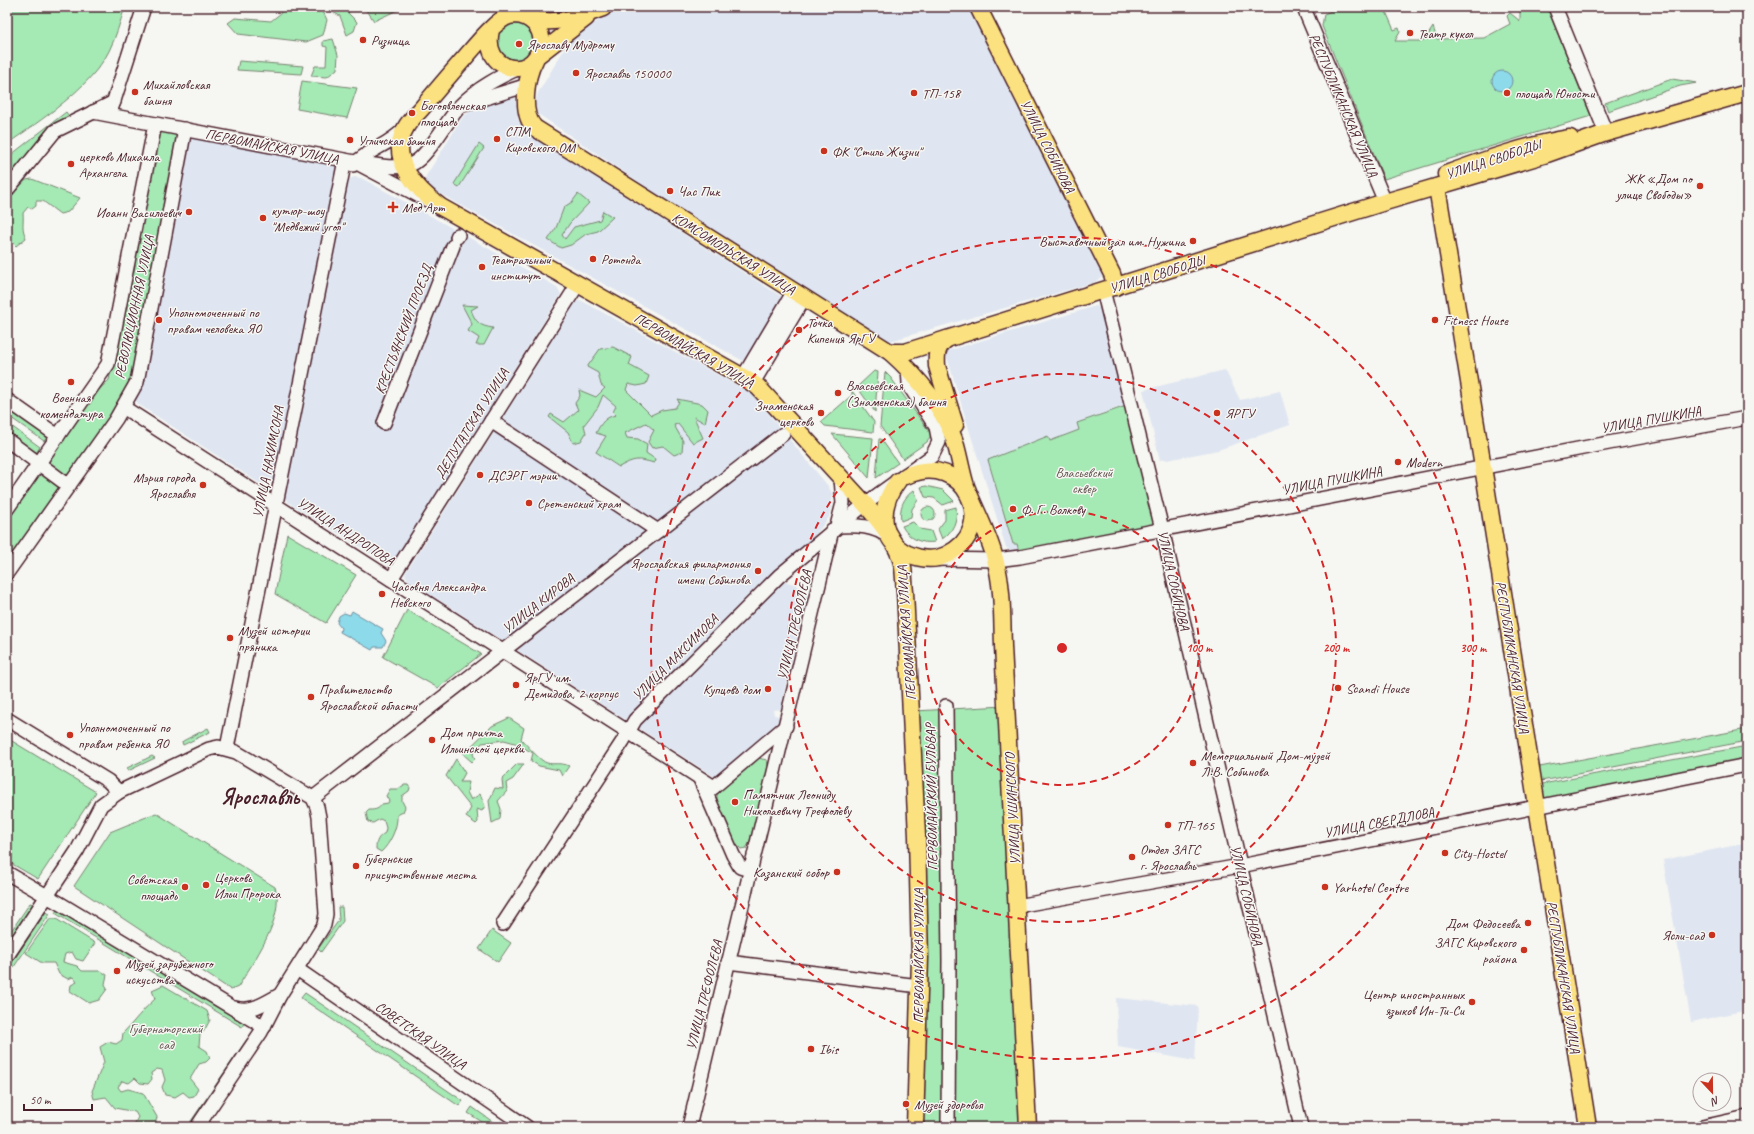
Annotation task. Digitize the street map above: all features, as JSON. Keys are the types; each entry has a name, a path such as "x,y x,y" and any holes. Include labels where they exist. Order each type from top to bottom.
{"main road":[{"path":"493,7 490,48 496,60 506,66 515,68 531,61 590,11"},
{"name":"УЛИЦА СОБИНОВА","path":"978,7 1112,274 1110,289"},
{"path":"522,12 535,20 552,21 590,11"},
{"path":"404,166 402,144 406,127 499,20 522,12"},
{"path":"522,12 537,26 541,37 541,47 531,61"},
{"name":"КОМСОМОЛЬСКАЯ УЛИЦА","path":"531,61 532,66 526,104 527,115 532,124 539,130 890,352 908,368 931,396 942,413 958,451 970,496"},
{"name":"УЛИЦА СВОБОДЫ","path":"890,352 905,352 1110,289 1385,202 1435,182 1545,148 1747,94"},
{"name":"ПЕРВОМАЙСКАЯ УЛИЦА","path":"404,166 410,179 417,188 441,207 748,380 764,392 865,504 892,539 903,567 917,836 919,986 915,1127"},
{"name":"РЕСПУБЛИКАНСКАЯ УЛИЦА","path":"1435,182 1483,467 1588,1127"},
{"name":"КОМСОМОЛЬСКАЯ УЛИЦА","path":"946,339 938,347 936,358 937,366 955,424 958,451"},
{"name":"УЛИЦА СВОБОДЫ","path":"908,368 916,355 929,344"},
{"path":"923,470 942,471 958,480 970,496 973,506 973,516 972,527 968,536 953,552 933,559 923,559 905,552 892,539 885,525 884,509 889,494 902,478 923,470"},
{"name":"УЛИЦА УШИНСКОГО","path":"970,496 996,560 1002,627 1028,1127"}],"street":[{"path":"109,115 144,7"},
{"name":"РЕСПУБЛИКАНСКАЯ УЛИЦА","path":"1306,7 1305,11 1385,202"},
{"path":"1555,7 1606,132"},
{"path":"350,161 404,166 420,160 460,106 472,95 487,84 531,61"},
{"path":"460,106 528,85"},
{"path":"7,190 55,131 114,102"},
{"name":"ПЕРВОМАЙСКАЯ УЛИЦА","path":"93,112 350,161 441,207"},
{"name":"РЕВОЛЮЦИОННАЯ УЛИЦА","path":"7,509 108,363 155,124"},
{"path":"350,161 392,141 406,127"},
{"name":"РЕВОЛЮЦИОННАЯ УЛИЦА","path":"7,573 116,419 137,379 185,130"},
{"name":"УЛИЦА НАХИМСОНА","path":"227,748 340,182 350,161"},
{"name":"КРЕСТЬЯНСКИЙ ПРОЕЗД","path":"384,423 456,239"},
{"name":"ДЕПУТАТСКАЯ УЛИЦА","path":"392,579 578,284"},
{"name":"УЛИЦА СОБИНОВА","path":"1110,289 1162,529 1301,1127"},
{"path":"748,380 799,295"},
{"name":"УЛИЦА МАКСИМОВА","path":"503,924 635,720 779,576 865,504 932,456 939,442 936,427 912,390 909,383 908,368"},
{"path":"7,400 58,436"},
{"name":"УЛИЦА АНДРОПОВА","path":"123,407 628,732 700,779 710,790"},
{"name":"УЛИЦА ПУШКИНА","path":"923,559 996,560 1747,418"},
{"path":"492,421 658,531"},
{"name":"УЛИЦА КИРОВА","path":"313,798 783,434"},
{"path":"7,440 69,486"},
{"name":"УЛИЦА ТРЕФОЛЕВА","path":"689,1127 750,870 835,528 843,503 841,478"},
{"path":"835,528 851,525 869,527 892,539"},
{"name":"ПЕРВОМАЙСКИЙ БУЛЬВАР","path":"946,706 949,960 948,1127"},
{"path":"7,719 108,781 119,792"},
{"path":"750,870 740,867 733,856 710,790 786,726"},
{"path":"7,956 77,851 101,805 119,792 209,749 218,747 227,748 236,752 313,798 319,817 326,914 324,925 280,995 264,1027 197,1127"},
{"path":"752,755 761,752 769,754 775,760 776,769"},
{"name":"УЛИЦА СВЕРДЛОВА","path":"1017,906 1240,866 1747,765"},
{"path":"7,873 48,896 264,1027"},
{"path":"728,962 919,986"},
{"name":"СОВЕТСКАЯ УЛИЦА","path":"297,969 527,1127"},
{"path":"228,1006 240,1009 251,1009 280,995"},
{"path":"1702,1127 1747,1117"}],"shaded area":[{"path":"623,7 971,7 1103,272 1103,275 1095,282 890,341 648,188 538,114 535,105 538,93 568,43 584,29"},
{"path":"515,97 518,120 526,133 785,299 747,363 428,187 425,181 426,176 463,117 477,106"},
{"path":"194,137 332,163 336,167 274,476 272,481 265,484 259,483 138,404 135,399 190,139"},
{"path":"354,177 361,178 409,204 557,287 561,294 394,562 389,565 288,502 285,498 347,186 350,179"},
{"path":"580,300 751,393 828,486 833,495 829,517 814,537 630,719 626,720 408,580 405,574 576,302"},
{"path":"1096,306 1100,308 1103,313 1152,514 1148,525 1011,552 1006,547 947,357 947,351","holes":["1118,408 1145,518 1013,544 988,460 1048,436 1050,441 1079,430 1077,423"]},
{"name":"ЯРГУ","path":"1225,370 1240,400 1280,391 1290,425 1218,450 1160,460 1143,390"},
{"path":"787,582 801,588 807,596 808,602 804,617 802,617 782,700 785,704 783,709 773,710 774,715 780,716 781,721 719,776 715,777 638,727 638,722 780,583"},
{"name":"Ясли-сад","path":"1747,843 1747,1010 1691,1022 1663,860"},
{"path":"1116,998 1198,1006 1195,1061 1118,1047"}],"green space":[{"path":"7,7 125,7 109,51 101,64 90,77 64,102 7,144"},
{"path":"283,7 321,7 327,20 323,35 306,42 238,34 228,23 235,18 271,21 281,13 279,9"},
{"path":"330,7 354,7 348,13 357,22 354,31 347,35 340,16 331,11"},
{"path":"360,7 404,7 374,21 368,12"},
{"path":"1341,7 1384,7 1394,30 1399,28 1400,32 1395,41 1424,41 1433,27 1437,39 1484,38 1510,24 1507,16 1510,13 1520,21 1520,7 1547,7 1591,116 1384,179 1322,26 1324,14"},
{"path":"519,24 528,29 532,35 532,49 528,55 519,60 511,60 502,55 498,49 497,38 502,29 508,25"},
{"path":"333,39 338,55 337,69 327,77 311,76 315,66 326,66 327,47 323,46 323,41"},
{"path":"239,61 303,66 301,74 237,70"},
{"path":"1672,79 1697,83 1680,86 1608,111 1605,103"},
{"path":"302,81 357,88 347,118 297,109"},
{"path":"66,112 69,116 54,124 47,130 7,179 7,158"},
{"path":"159,131 179,135 135,380 112,418 7,565 7,516 87,401 109,380"},
{"path":"479,144 484,148 459,187 454,184"},
{"path":"32,179 80,198 68,212 60,214 43,201 36,201 36,206 32,209 28,207 23,213 23,228 26,238 16,246 7,237 7,200 26,180"},
{"path":"578,194 589,203 570,223 562,235 565,239 574,227 600,220 603,211 613,217 598,231 586,234 571,245 561,248 548,240 556,228 564,207 572,202"},
{"path":"462,305 478,306 471,310 475,318 482,325 493,328 484,345 476,345 479,338 468,331 472,324"},
{"path":"613,347 632,357 629,365 649,376 646,384 637,386 628,384 626,390 651,415 662,410 675,408 679,402 677,399 702,404 708,410 705,423 694,417 703,438 693,443 678,424 674,425 683,441 682,452 674,455 663,446 652,448 648,442 654,430 646,423 625,433 627,438 638,439 647,444 646,453 655,459 654,463 636,460 619,467 596,452 606,436 596,433 598,429 606,419 616,415 613,412 616,406 603,395 598,407 584,425 586,433 581,441 573,443 568,432 549,417 551,414 564,422 578,410 575,403 580,396 579,390 596,397 605,388 601,385 598,373 587,367 600,349"},
{"path":"874,371 878,372 875,412 857,387"},
{"path":"885,372 891,378 931,434 927,442 903,459 880,426"},
{"path":"852,391 874,422 873,432 825,426 821,422 852,395"},
{"name":"Власьевский сквер","path":"1129,405 1159,528 1020,555 1017,544 1013,544 988,460 1048,436 1050,441 1079,430 1077,423"},
{"path":"9,407 49,435 44,441 7,415 7,410"},
{"path":"7,423 40,447 34,456 7,435"},
{"path":"832,434 873,438 869,478"},
{"path":"879,439 881,439 898,463 876,478"},
{"path":"926,486 943,490 954,501 943,505 934,498 925,497 921,487"},
{"path":"914,490 918,500 912,509 911,517 901,521 901,508 907,496"},
{"path":"925,507 931,507 935,511 935,517 931,521 925,521 921,517 921,511"},
{"path":"956,507 954,525 949,533 942,539 938,529 945,520 945,510"},
{"path":"913,522 920,529 931,531 935,542 916,540 908,534 902,526"},
{"path":"287,534 356,575 326,623 275,594"},
{"path":"407,610 481,654 438,688 383,657"},
{"path":"1004,706 1021,1127 917,1127 915,711"},
{"path":"509,718 524,728 521,739 541,760 547,763 569,766 562,776 559,770 539,766 531,761 533,753 515,743 504,740 482,743 473,754 475,759 472,762 463,754 492,726"},
{"path":"208,728 210,732 183,745 183,741"},
{"path":"1747,729 1747,741 1536,782 1534,768"},
{"path":"7,738 96,792 38,879 7,861"},
{"path":"1747,746 1747,761 1539,801 1537,785"},
{"path":"152,756 155,758 128,771 127,768"},
{"path":"758,758 767,760 769,770 749,844 746,848 741,849 735,843 717,802 717,795 718,792"},
{"path":"456,759 465,773 460,782 469,782 467,792 471,800 480,794 485,806 482,811 477,809 478,822 476,824 466,817 471,808 446,776"},
{"path":"517,764 524,764 513,779 506,783 507,791 498,801 501,809 500,819 492,823 489,801 495,788 503,789 502,779"},
{"path":"404,785 408,785 410,788 409,791 402,796 402,801 405,807 403,812 397,815 393,835 381,852 376,849 376,846 379,838 385,833 386,828 384,821 380,819 373,823 368,822 366,813 369,810 378,808 382,804 388,803 389,801 386,796 390,789 398,789"},
{"path":"156,813 275,887 277,899 276,912 272,925 259,952 238,987 231,990 74,886 110,832"},
{"path":"30,903 33,904 7,943 7,937"},
{"path":"338,907 342,907 343,921 321,952 318,949 339,920"},
{"path":"57,910 244,1023 242,1027 55,913"},
{"path":"46,912 50,914 7,977 7,970"},
{"path":"50,919 56,919 95,943 83,961 76,959 72,952 65,954 63,962 77,966 82,971 101,971 107,975 105,984 107,989 99,1000 89,1003 70,991 71,985 77,982 73,977 68,979 59,974 54,963 42,963 26,953"},
{"path":"492,930 511,943 498,962 479,949"},
{"name":"Губернаторский сад","path":"163,985 207,1011 210,1020 204,1031 200,1034 199,1046 207,1051 210,1058 206,1062 199,1064 190,1079 198,1089 194,1096 189,1097 183,1092 175,1097 165,1095 162,1087 165,1080 162,1070 157,1069 151,1073 152,1079 148,1084 140,1083 135,1078 129,1083 122,1081 118,1087 121,1091 128,1089 143,1093 157,1117 157,1127 133,1127 138,1117 135,1112 115,1108 106,1097 94,1099 92,1091 104,1062 100,1047 108,1042 116,1044 122,1040 123,1033 155,999 152,990"},
{"path":"305,993 463,1101 459,1106 301,998"},
{"path":"247,1039 249,1040 189,1127 187,1127"},
{"path":"472,1107 500,1127 490,1127 468,1113"}],"water":[{"path":"1502,71 1509,74 1512,81 1509,88 1502,91 1495,88 1492,81 1495,74"},
{"path":"352,611 383,629 381,633 386,641 383,647 374,647 372,650 340,632 341,628 337,623 339,616 344,613 350,615"}],"place":[{"name":"Театр кукол","path":"1410,33"},
{"name":"Ризница","path":"363,40"},
{"name":"Ярославу Мудрому","path":"519,44"},
{"name":"Ярославль 150000","path":"576,73"},
{"name":"Михайловская башня","path":"135,92"},
{"name":"ТП-158","path":"914,93"},
{"name":"площадь Юности","path":"1507,93"},
{"name":"Богоявленская площадь","path":"412,113"},
{"name":"СПМ Кировского ОМ","path":"497,139"},
{"name":"Угличская башня","path":"350,140"},
{"name":"ФК \"Стиль Жизни\"","path":"824,151"},
{"name":"церковь Михаила Архангела","path":"71,164"},
{"name":"ЖК «Дом по улице Свободы»","path":"1700,186"},
{"name":"Час Пик","path":"670,191"},
{"name":"Мед Арт","path":"393,207"},
{"name":"Иоанн Васильевич","path":"189,212"},
{"name":"кутюр-шоу \"Медвежий угол\"","path":"263,218"},
{"name":"Выставочный зал им. Нужина","path":"1193,241"},
{"name":"Ротонда","path":"593,259"},
{"name":"Театральный институт","path":"482,267"},
{"name":"Уполномоченный по правам человека ЯО","path":"159,320"},
{"name":"Fitness House","path":"1435,320"},
{"name":"Точка Кипения ЯрГУ","path":"799,330"},
{"name":"Военная комендатура","path":"71,382"},
{"name":"Власьевская (Знаменская) башня","path":"838,393"},
{"name":"Знаменская церковь","path":"821,413"},
{"name":"ЯРГУ","path":"1217,413"},
{"name":"Modern","path":"1398,462"},
{"name":"ДСЭРГ мэрии","path":"480,475"},
{"name":"Мэрия города Ярославля","path":"203,485"},
{"name":"Сретенский храм","path":"529,503"},
{"name":"Ф. Г. Волкову","path":"1013,509"},
{"name":"Ярославская филармония имени Собинова","path":"758,571"},
{"name":"Часовня Александра Невского","path":"382,594"},
{"name":"Музей истории пряника","path":"230,638"},
{"name":"ЯрГУ им. Демидова, 2 корпус","path":"516,685"},
{"name":"Scandi House","path":"1338,688"},
{"name":"Купцовъ дом","path":"768,689"},
{"name":"Правительство Ярославской области","path":"311,697"},
{"name":"Уполномоченный по правам ребенка ЯО","path":"70,735"},
{"name":"Дом причта Ильинской церкви","path":"432,740"},
{"name":"Мемориальный Дом-музей Л.В. Собинова","path":"1193,763"},
{"name":"Памятник Леониду Николаевичу Трефолеву","path":"735,802"},
{"name":"ТП-165","path":"1168,825"},
{"name":"City-Hostel","path":"1445,853"},
{"name":"Отдел ЗАГС г. Ярославль","path":"1132,857"},
{"name":"Губернские присутственные места","path":"356,866"},
{"name":"Казанский собор","path":"837,872"},
{"name":"Церковь Ильи Пророка","path":"206,885"},
{"name":"Советская площадь","path":"185,887"},
{"name":"Yarhotel Centre","path":"1325,887"},
{"name":"Дом Федосеева","path":"1528,923"},
{"name":"Ясли-сад","path":"1712,935"},
{"name":"ЗАГС Кировского района","path":"1524,950"},
{"name":"Музей зарубежного искусства","path":"117,971"},
{"name":"Центр иностранных языков Ин-Ти-Си","path":"1472,1002"},
{"name":"Ibis","path":"811,1049"},
{"name":"Музей здоровья","path":"906,1104"}],"district":[{"name":"Ярославль","path":"260,796"}]}
